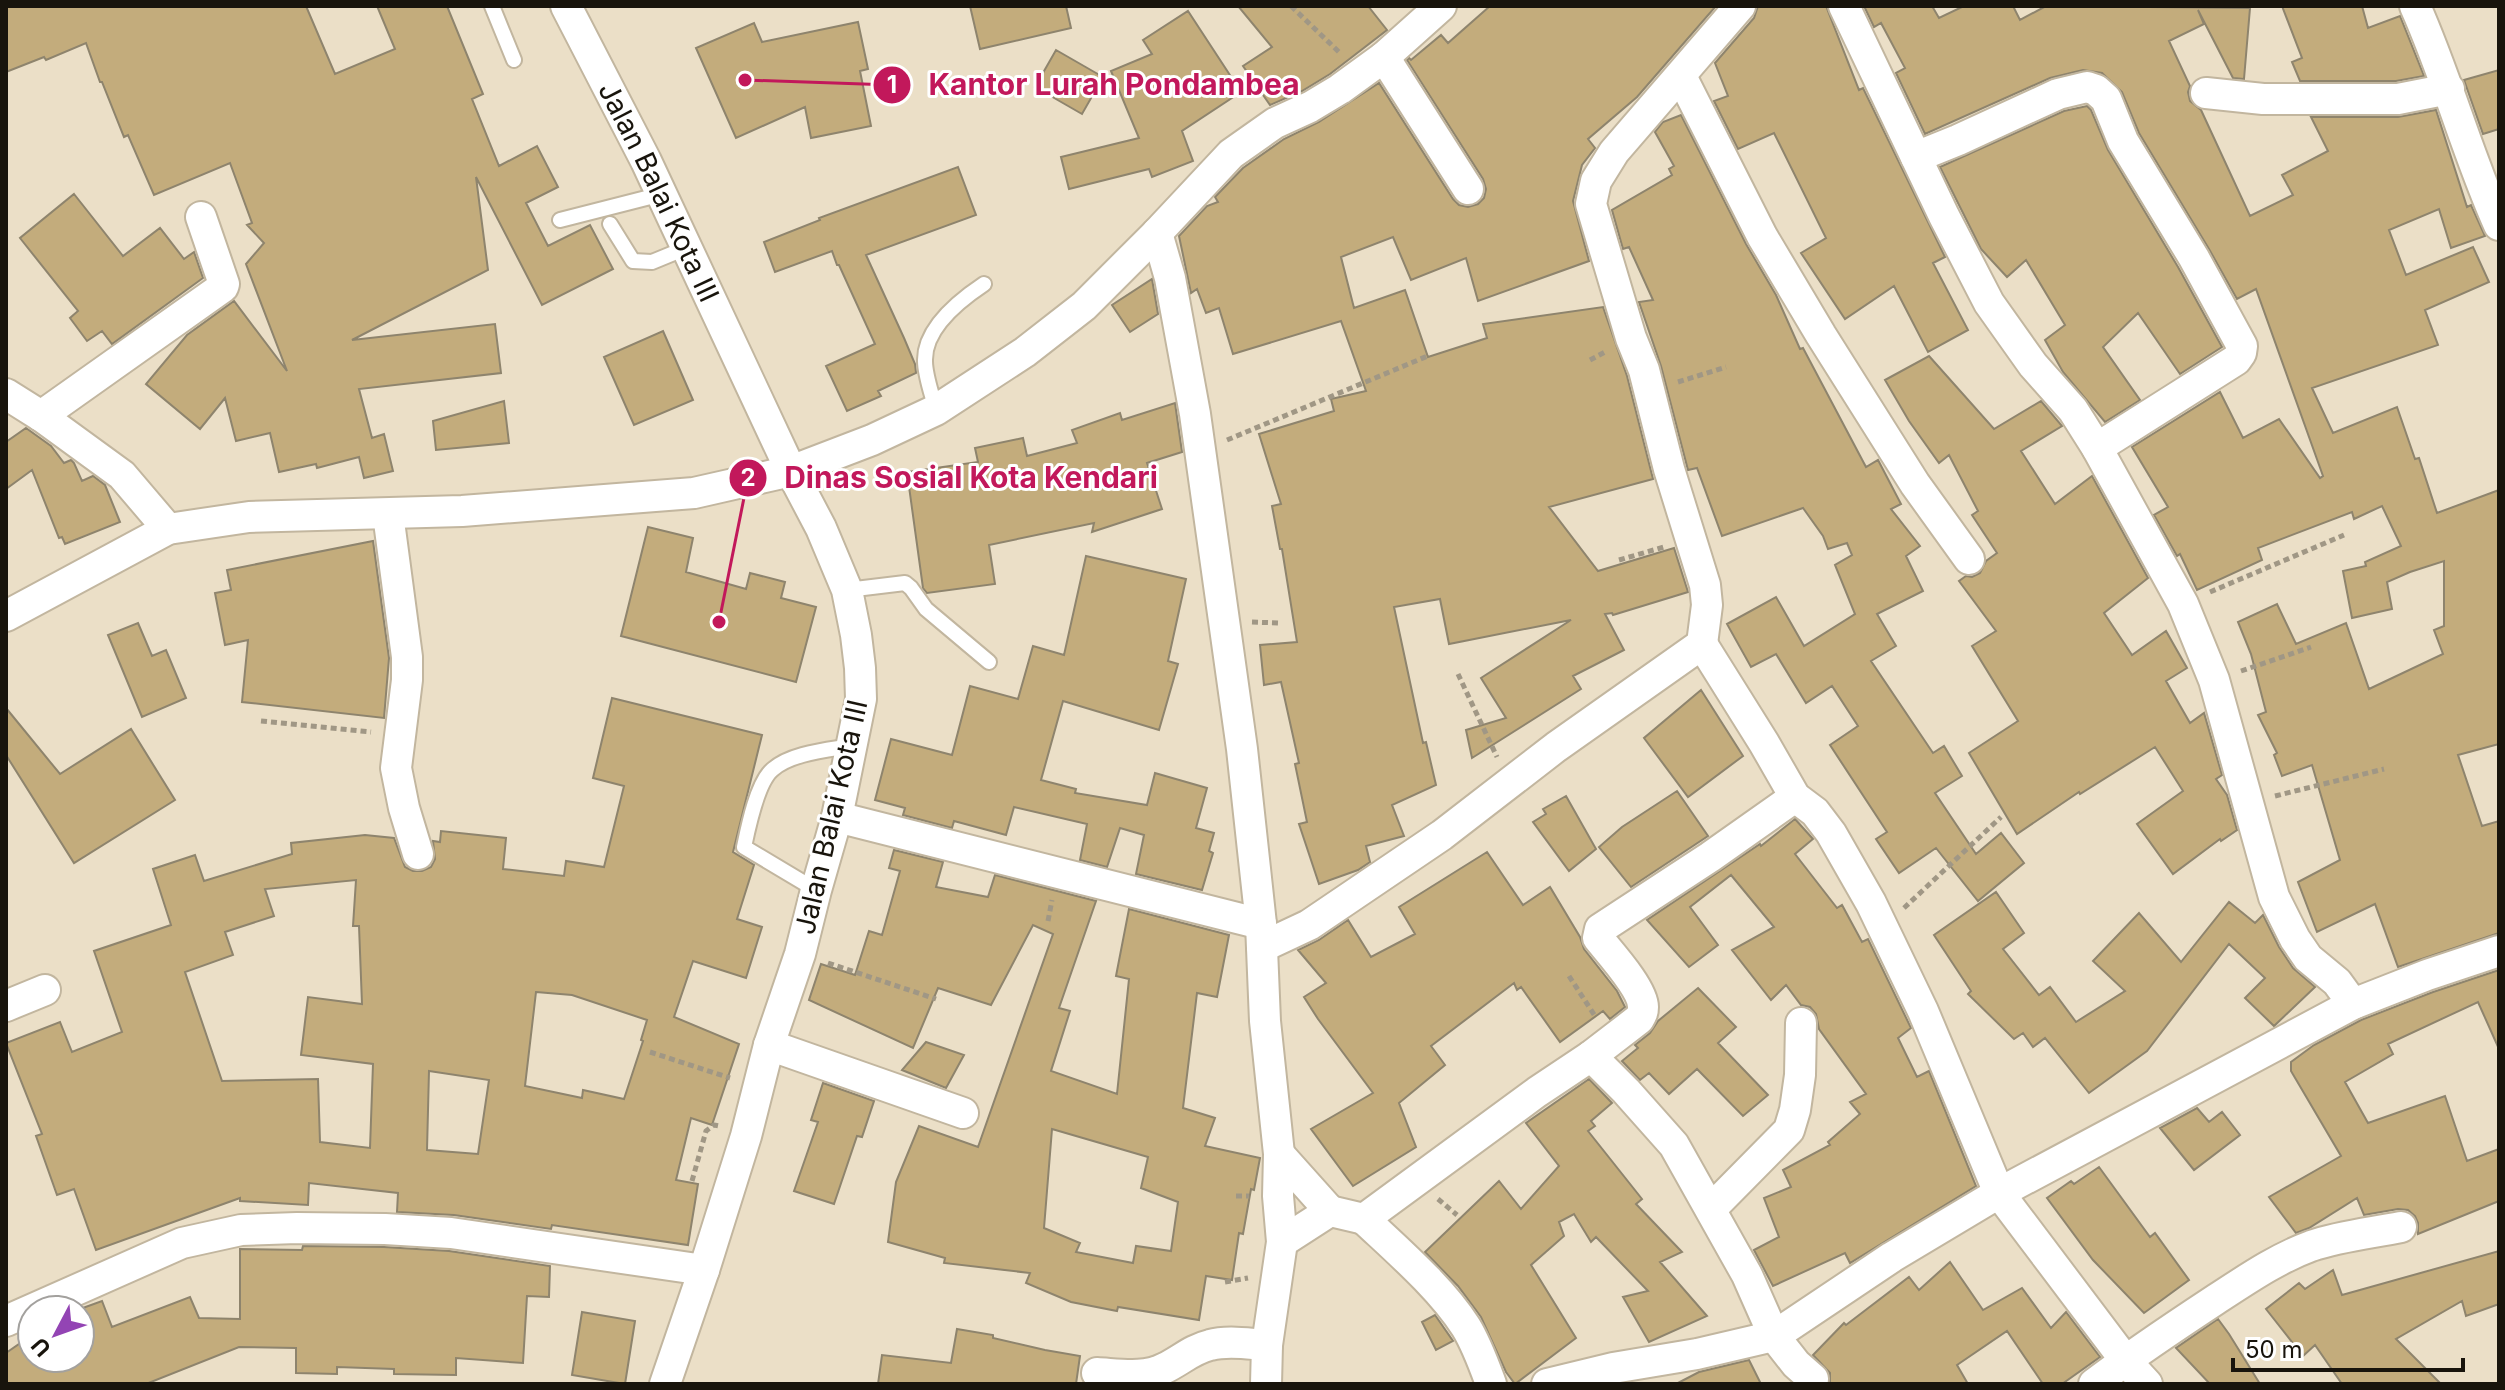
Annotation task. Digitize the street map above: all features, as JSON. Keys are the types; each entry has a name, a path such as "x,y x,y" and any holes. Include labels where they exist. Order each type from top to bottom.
{"street":[{"name":"Jalan Balai Kota III","path":"566,6 662,194 791,471 821,528 847,590 856,635 861,699 837,817 800,954 769,1045 746,1136 704,1270 665,1384"},
{"path":"6,616 168,529 249,517 477,510 694,493 791,471 872,440 936,410 1025,352 1084,306 1231,154 1275,123 1310,107 1373,65 1441,6"},
{"path":"1740,6 1614,152 1596,181 1591,204 1631,338 1651,391 1669,469 1705,585 1707,605 1702,644 1795,797 1815,812 1831,833 1871,903 1923,1011 1999,1193 2125,1360 2147,1384"},
{"path":"1844,6 1989,303 2033,365 2073,410 2183,604 2214,680 2274,897 2308,958 2337,982 2353,1004"},
{"path":"2415,6 2499,225"},
{"path":"1373,65 1468,189"},
{"path":"1681,76 1784,273 1915,484 1969,559"},
{"path":"1916,157 2058,94 2087,87 2106,99 2123,141 2194,258 2242,346 2236,360 2097,448"},
{"path":"2206,93 2263,99 2398,99 2449,89"},
{"path":"41,416 224,285 201,217"},
{"path":"1157,233 1170,278 1200,451 1242,749 1262,936 1265,1021 1279,1154 1278,1196 1282,1242 1267,1345 1266,1384"},
{"path":"6,394 122,475 168,529"},
{"path":"388,514 407,657 396,768 418,854"},
{"path":"837,817 1262,936 1309,925 1442,835 1556,747 1702,644"},
{"path":"1364,1219 1639,1019 1644,1010 1642,999 1598,938 1600,929 1795,797"},
{"path":"1547,1384 1774,1336 1892,1257 1999,1193 2353,1004 2499,951"},
{"path":"6,1006 45,990"},
{"path":"1711,1209 1789,1130 1800,1075 1801,1023"},
{"path":"769,1045 963,1113"},
{"path":"1601,1048 1626,1091 1674,1145 1747,1275 1774,1336 1796,1364 1813,1379"},
{"path":"1279,1154 1330,1211 1364,1219 1436,1291 1465,1326 1491,1384"},
{"path":"1282,1242 1330,1211"},
{"path":"2094,1384 2258,1272 2289,1255 2314,1245 2401,1227"},
{"path":"6,1321 182,1243 241,1230 385,1229 451,1233 704,1270"},
{"path":"1097,1373 1150,1374 1190,1352 1226,1342 1267,1345"}],"lane":[{"path":"492,6 514,60"},
{"path":"560,220 662,194"},
{"path":"610,224 633,261 652,262 686,248"},
{"path":"936,410 925,362 927,342 963,298 984,284"},
{"path":"847,590 905,583 926,609 989,662"},
{"path":"816,890 744,847 751,810 771,770 802,754 851,746"}],"path":[{"path":"1291,6 1373,65"},
{"path":"1200,451 1430,355"},
{"path":"1651,391 1726,367"},
{"path":"2183,604 2344,535"},
{"path":"1619,560 1691,538"},
{"path":"2214,680 2311,647"},
{"path":"1458,674 1509,783"},
{"path":"261,721 400,735"},
{"path":"2247,804 2384,769"},
{"path":"1882,928 2001,817"},
{"path":"800,954 936,999"},
{"path":"1569,976 1601,1048"},
{"path":"650,1052 757,1087"}],"building":[{"path":"6,6 306,6 335,74 395,49 377,6 447,6 483,94 472,99 499,166 537,146 558,187 526,203 548,246 590,225 613,269 542,305 476,177 488,270 352,340 495,324 501,373 359,389 372,438 384,434 393,471 364,478 359,457 317,468 316,464 279,472 270,433 236,441 225,398 200,429 146,384 187,335 234,301 287,371 246,264 264,243 247,225 252,223 230,163 154,195 128,135 124,137 86,43 6,72"},
{"path":"970,6 1066,6 1071,28 980,49"},
{"path":"1238,6 1368,6 1387,30 1330,74 1270,105 1243,66 1272,47"},
{"path":"1490,6 1716,6 1637,97 1588,139 1595,148 1582,165 1573,201 1589,261 1478,301 1466,258 1411,280 1393,237 1341,257 1354,308 1405,290 1428,357 1487,338 1483,324 1603,307 1627,376 1653,479 1549,507 1598,571 1674,548 1688,592 1613,615 1605,614 1624,650 1573,676 1581,689 1472,758 1466,730 1506,718 1481,678 1571,620 1449,644 1440,599 1394,607 1423,743 1426,742 1436,785 1392,805 1404,836 1366,846 1370,862 1358,870 1319,884 1299,824 1307,822 1295,764 1299,763 1281,682 1264,685 1260,645 1297,642 1272,506 1281,504 1259,434 1334,411 1331,399 1366,391 1341,321 1233,354 1219,308 1206,313 1197,289 1191,293 1179,236 1207,206 1218,202 1215,197 1243,168 1284,139 1319,122 1379,83 1453,199 1459,205 1468,207 1478,204 1484,198 1486,189 1483,179 1407,60 1441,35 1448,43"},
{"path":"1758,6 1826,6 1859,90 1863,88 1945,257 1933,263 1968,330 1928,352 1894,286 1845,319 1801,253 1826,238 1774,133 1738,149 1714,101 1728,96 1715,63 1754,18"},
{"path":"1864,6 1932,6 1939,18 1964,6 2013,6 2020,20 2046,6 2250,8 2244,79 2233,78 2198,10 2204,24 2169,41 2190,86 2190,101 2201,110 2250,216 2293,195 2282,175 2328,151 2311,117 2398,117 2436,110 2467,207 2471,205 2485,236 2451,248 2439,209 2389,230 2406,275 2473,247 2489,282 2425,310 2438,345 2312,388 2333,433 2397,407 2415,459 2419,458 2437,513 2499,490 2499,744 2458,755 2482,826 2499,821 2499,933 2398,967 2375,904 2317,932 2298,882 2340,860 2312,765 2282,776 2274,755 2277,753 2258,715 2266,712 2251,654 2238,622 2277,604 2296,644 2346,623 2369,689 2443,654 2434,630 2444,626 2444,561 2387,582 2392,609 2352,618 2343,571 2366,566 2365,562 2401,546 2382,506 2354,519 2352,512 2258,548 2262,560 2197,590 2180,554 2177,556 2154,515 2168,507 2132,447 2220,392 2243,438 2279,419 2320,478 2323,476 2256,289 2237,299 2139,133 2122,92 2102,73 2083,70 2050,78 1925,134 1896,73 1905,68 1881,23 1874,27"},
{"path":"2282,6 2362,6 2368,28 2400,16 2424,76 2396,81 2300,81 2292,62 2302,58"},
{"path":"1188,11 1241,92 1182,131 1193,161 1152,177 1149,169 1069,189 1061,157 1139,138 1111,71 1152,54 1143,40"},
{"path":"858,22 868,69 860,71 871,126 811,138 805,107 736,138 696,48 754,23 762,42"},
{"path":"1056,50 1103,77 1082,114 1035,87"},
{"path":"2499,70 2499,129 2483,134 2464,80"},
{"path":"2087,106 2108,150 2222,347 2180,374 2138,313 2103,347 2140,400 2105,422 2063,372 2045,340 2065,325 2026,260 2007,277 1981,249 1940,167 2064,111"},
{"path":"1681,115 1746,244 1776,295 1800,349 1803,348 1866,467 1878,460 1901,504 1891,509 1920,546 1906,556 1923,591 1877,614 1896,646 1871,661 1933,753 1944,746 1962,776 1935,793 1976,854 2001,833 2024,863 1978,901 1936,848 1899,873 1876,839 1887,832 1830,745 1858,726 1832,686 1806,703 1776,654 1751,667 1727,624 1776,597 1804,646 1855,614 1835,565 1852,555 1847,543 1828,549 1823,536 1803,508 1722,536 1697,468 1688,470 1661,366 1639,302 1653,300 1629,247 1623,249 1612,210 1672,175 1669,169 1674,166 1655,132 1663,122"},
{"path":"958,167 976,215 866,255 904,338 916,373 878,391 881,396 847,411 826,366 875,344 839,265 832,251 775,272 764,242 819,218"},
{"path":"74,194 123,256 160,228 184,259 194,252 203,278 112,344 102,331 87,341 70,318 78,311 20,238"},
{"path":"1152,279 1158,314 1130,332 1112,305"},
{"path":"663,331 693,400 634,425 604,357"},
{"path":"1929,356 1994,429 2041,401 2062,426 2021,451 2055,504 2092,476 2148,578 2104,613 2132,655 2166,631 2187,668 2166,681 2190,723 2204,713 2222,775 2216,779 2227,795 2237,830 2173,874 2137,824 2183,791 2155,747 2079,792 2017,834 1969,753 2018,721 1972,646 1996,631 1959,581 1980,573 1986,561 1997,553 1972,515 1978,511 1949,455 1939,463 1885,380"},
{"path":"504,401 509,443 436,450 433,421"},
{"path":"1175,403 1182,452 1147,463 1162,509 1092,532 1094,523 989,545 995,584 927,593 923,588 907,472 978,462 975,448 1023,438 1027,456 1077,443 1072,430 1120,413 1122,420"},
{"path":"26,428 51,446 64,463 71,460 82,481 93,476 105,485 120,522 65,544 62,537 59,538 32,470 6,489 6,442"},
{"path":"648,527 693,538 686,572 746,589 750,573 785,582 781,598 816,607 796,682 621,636"},
{"path":"373,541 389,658 384,718 242,702 248,640 225,645 215,593 231,590 227,570"},
{"path":"1086,556 1186,579 1168,661 1178,664 1159,730 1063,701 1041,780 1076,789 1075,793 1147,805 1155,773 1207,788 1196,828 1214,833 1209,851 1213,853 1202,890 1136,874 1144,835 1120,828 1107,867 1080,860 1087,824 1014,807 1006,835 954,821 952,828 903,815 905,808 875,800 891,739 952,755 970,686 1018,699 1033,646 1064,655"},
{"path":"138,623 152,656 166,650 186,698 142,717 108,635"},
{"path":"1701,690 1743,756 1688,797 1644,738"},
{"path":"612,698 762,735 733,852 754,865 737,919 762,927 746,978 693,961 674,1017 739,1044 712,1125 691,1118 676,1180 698,1184 688,1245 552,1225 551,1229 454,1215 397,1212 398,1193 309,1183 308,1205 240,1201 240,1198 96,1250 74,1189 57,1195 36,1136 42,1134 6,1043 60,1022 72,1052 122,1032 94,951 171,925 153,869 195,855 204,881 292,854 291,843 365,835 394,838 405,867 422,871 431,867 435,859 433,841 440,842 441,831 506,838 503,869 564,876 566,861 604,867 624,786 593,778","holes":["356,880 353,926 359,926 362,1004 308,997 301,1055 373,1064 370,1148 320,1142 318,1079 222,1081 185,972 233,955 225,932 274,916 265,889","536,992 572,995 647,1020 624,1099 583,1090 582,1098 525,1086","429,1071 489,1080 478,1154 427,1150"]},
{"path":"6,708 60,774 131,729 175,800 74,863 6,755"},
{"path":"1677,791 1708,836 1631,887 1599,847 1622,827"},
{"path":"1566,796 1596,849 1569,871 1533,822 1546,814 1543,809"},
{"path":"1795,819 1813,839 1795,854 1837,908 1842,905 1862,942 1868,939 1911,1028 1898,1038 1917,1077 1929,1071 1976,1186 1850,1263 1845,1253 1773,1286 1754,1250 1779,1237 1764,1198 1791,1187 1783,1170 1830,1145 1828,1142 1860,1114 1850,1102 1866,1094 1819,1029 1816,1014 1810,1007 1801,1005 1786,985 1771,1000 1732,950 1774,927 1731,875 1690,907 1718,945 1689,967 1647,920 1761,846"},
{"path":"894,850 943,862 936,887 988,897 995,875 1096,901 1059,1008 1070,1011 1051,1071 1117,1094 1129,979 1116,976 1129,909 1229,935 1217,997 1197,993 1183,1108 1215,1118 1205,1146 1260,1158 1243,1234 1239,1233 1232,1280 1206,1276 1199,1320 1118,1307 1117,1311 1071,1302 1026,1283 1030,1273 944,1263 945,1258 888,1242 896,1182 919,1126 978,1147 1053,934 1033,925 991,1005 938,988 913,1048 809,1000 821,964 855,975 869,931 882,935 900,871 889,868","holes":["1052,1129 1148,1157 1141,1188 1178,1202 1171,1251 1136,1246 1133,1263 1076,1252 1080,1243 1044,1228"]},
{"path":"1487,852 1523,905 1550,887 1584,949 1617,991 1625,1007 1610,1019 1603,1011 1560,1042 1521,987 1517,990 1514,983 1431,1046 1445,1065 1399,1103 1416,1147 1353,1186 1311,1129 1373,1093 1304,997 1326,983 1298,950 1348,920 1371,957 1415,934 1399,907"},
{"path":"1996,892 2024,933 2003,949 2039,995 2050,987 2076,1022 2125,991 2093,961 2139,913 2181,962 2229,902 2255,923 2263,915 2293,968 2315,987 2274,1026 2245,998 2265,978 2229,944 2147,1051 2089,1093 2045,1038 2033,1047 2023,1033 2014,1039 1968,994 1971,991 1934,935"},
{"path":"2499,970 2499,1049 2478,1002 2388,1044 2393,1054 2345,1082 2368,1123 2445,1096 2467,1161 2499,1149 2499,1201 2418,1234 2418,1223 2408,1210 2364,1215 2357,1198 2296,1233 2269,1197 2341,1156 2291,1071 2291,1062 2314,1045 2361,1020"},
{"path":"1698,988 1736,1027 1718,1043 1768,1095 1743,1116 1697,1069 1669,1094 1649,1073 1640,1080 1622,1061 1638,1048 1635,1045 1650,1033 1658,1021"},
{"path":"926,1042 964,1055 946,1088 902,1070"},
{"path":"1589,1079 1612,1103 1591,1121 1595,1126 1588,1131 1642,1199 1636,1204 1682,1252 1660,1262 1707,1316 1649,1342 1623,1297 1648,1291 1596,1237 1591,1242 1574,1214 1559,1222 1564,1236 1531,1265 1576,1338 1515,1384 1506,1372 1481,1317 1458,1286 1425,1252 1499,1181 1521,1209 1559,1166 1526,1123"},
{"path":"823,1083 874,1101 862,1137 857,1136 834,1204 794,1191 818,1122 811,1120"},
{"path":"2197,1108 2209,1122 2222,1112 2240,1135 2194,1170 2160,1128"},
{"path":"2099,1167 2150,1237 2155,1233 2189,1280 2144,1313 2093,1260 2047,1198"},
{"path":"303,1246 449,1251 550,1266 549,1297 527,1296 523,1363 456,1358 456,1375 394,1374 394,1369 337,1367 337,1374 296,1373 296,1348 239,1347 146,1384 6,1384 6,1353 16,1346 16,1374 96,1374 96,1303 102,1301 112,1327 190,1297 199,1318 240,1319 240,1249 302,1250"},
{"path":"2499,1251 2499,1304 2466,1316 2462,1301 2396,1339 2441,1384 2342,1384 2315,1345 2303,1356 2266,1309 2299,1283 2305,1289 2333,1270 2342,1295"},
{"path":"1950,1262 1983,1310 2022,1288 2051,1328 2066,1312 2100,1357 2062,1384 2043,1384 2007,1331 1957,1365 1968,1384 1830,1384 1830,1373 1813,1355 1844,1323 1846,1325 1909,1277 1919,1290"},
{"path":"582,1312 635,1321 625,1384 572,1375"},
{"path":"1435,1315 1453,1341 1436,1350 1422,1322"},
{"path":"2218,1319 2260,1384 2210,1384 2176,1348"},
{"path":"957,1329 1080,1356 1076,1384 878,1384 882,1355 951,1363"},
{"path":"1749,1360 1761,1384 1676,1384 1699,1372"}],"place":[{"name":"Kantor Lurah Pondambea","path":"745,80"},
{"name":"Dinas Sosial Kota Kendari","path":"719,622"}]}
